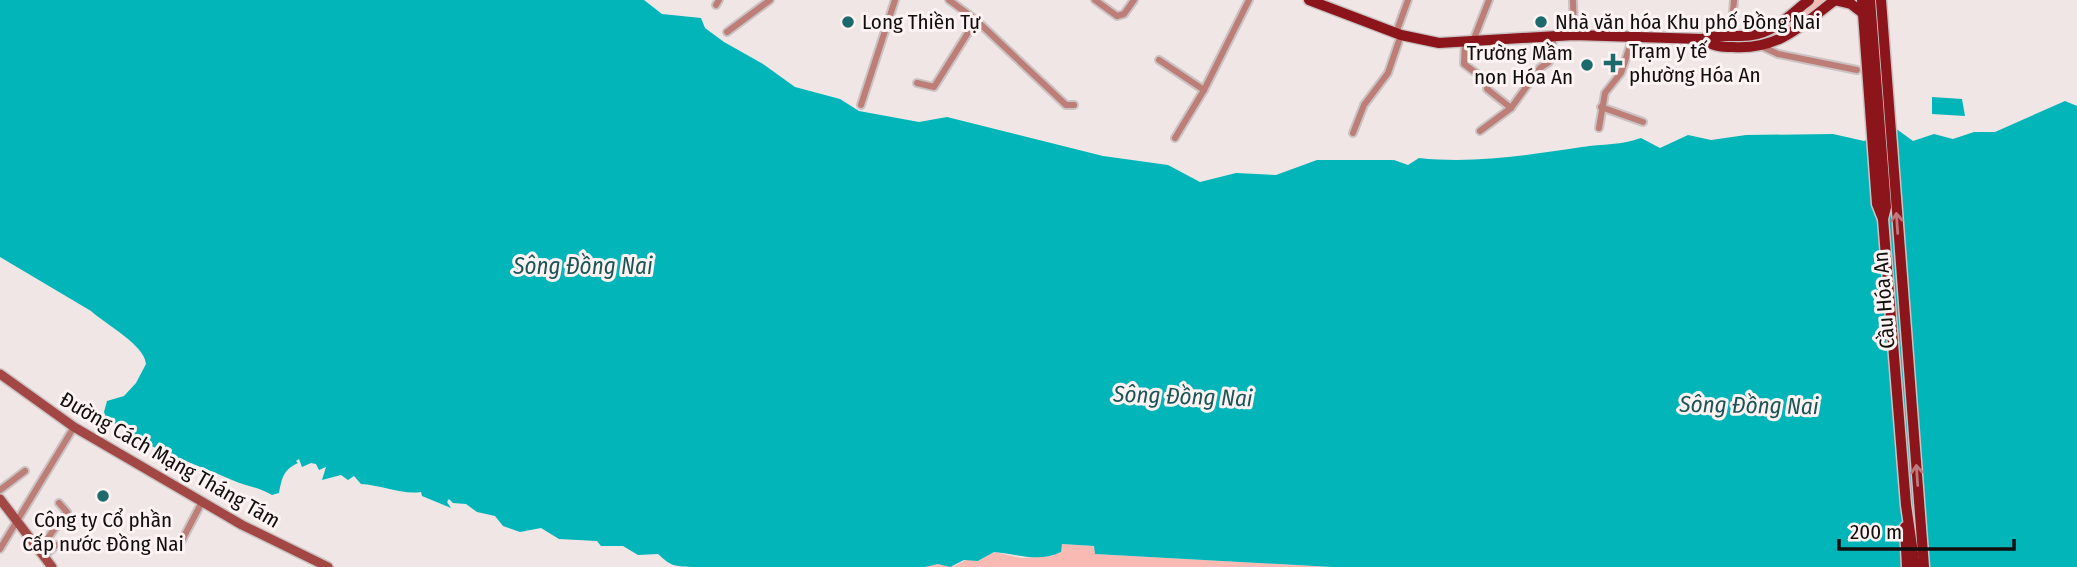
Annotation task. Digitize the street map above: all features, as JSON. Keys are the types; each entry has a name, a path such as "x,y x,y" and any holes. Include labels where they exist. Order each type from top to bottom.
{"main road":[{"path":"1309,0 1398,34 1439,43 1574,35 1702,39 1714,35 1753,35 1772,29 1809,0"},
{"path":"1702,39 1713,46 1763,47 1792,33 1835,0 1851,4 1864,16"},
{"name":"Cầu Hóa An","path":"1862,0 1877,204 1883,219 1906,505 1915,567"},
{"name":"Cầu Hóa An","path":"1870,0 1886,207 1883,219"},
{"name":"Cầu Hóa An","path":"1881,0 1924,567"},
{"name":"Đường Cách Mạng Tháng Tám","path":"0,374 74,427 202,502 328,567"},
{"path":"0,499 52,567"},
{"name":"Cầu Hóa An","path":"1906,505 1907,567"}],"street":[{"path":"727,32 769,0"},
{"path":"861,105 895,0"},
{"path":"949,0 976,20 1066,105 1074,105"},
{"path":"1095,0 1117,16 1124,14 1134,0"},
{"path":"1175,138 1204,90 1249,0"},
{"path":"1353,133 1364,106 1388,73 1408,0"},
{"path":"1489,0 1469,41 1464,64 1488,82 1487,89 1511,108"},
{"path":"1573,0 1574,35"},
{"path":"1731,36 1734,0"},
{"path":"917,83 934,87 976,20"},
{"path":"1480,131 1511,108 1539,68 1549,62 1554,36"},
{"path":"1599,128 1605,93 1621,73 1630,54 1633,37"},
{"path":"1763,47 1778,54 1857,69"},
{"path":"1159,61 1204,90"},
{"path":"1601,107 1643,122"},
{"path":"0,549 74,427"},
{"path":"0,490 25,471"},
{"path":"179,546 202,502"},
{"path":"41,553 67,512 59,503"},
{"path":"41,553 60,545"}],"shaded area":[{"path":"1816,0 1830,0 1790,30 1748,45 1774,32"},
{"path":"1062,544 1094,546 1095,554 1332,567 925,567 938,564 954,566 968,559 979,561 994,552 1022,558 1053,556"}],"water":[{"name":"Sông Đồng Nai","path":"0,0 644,0 662,14 701,18 705,28 724,42 763,64 795,87 840,99 859,111 919,122 947,117 1103,156 1168,165 1200,182 1236,173 1276,175 1317,160 1394,160 1408,165 1419,158 1501,158 1641,138 1660,148 1688,135 1711,140 1746,135 1833,134 1864,141 1876,136 1884,126 1891,125 1913,141 1934,134 1953,139 1974,132 1995,132 2065,101 2077,106 2077,567 1332,567 1095,554 1094,546 1062,544 1061,552 1044,557 994,552 978,561 964,560 950,567 938,564 925,567 692,567 673,565 658,554 638,555 623,546 601,546 597,541 559,539 541,528 520,532 503,526 495,516 477,512 466,504 453,503 449,499 447,502 451,508 422,496 421,492 361,484 354,476 348,480 341,475 322,480 326,467 319,470 316,464 311,463 302,467 299,459 284,475 279,493 272,495 151,446 106,417 104,412 107,401 124,396 136,383 146,364 144,357 132,342 91,311 0,257"},
{"path":"1932,97 1962,99 1965,116 1932,114"}],"place":[{"name":"Long Thiền Tự","path":"848,22"},
{"name":"Nhà văn hóa Khu phố Đồng Nai","path":"1541,22"},
{"name":"Trạm y tế phường Hóa An","path":"1613,63"},
{"name":"Trường Mầm non Hóa An","path":"1587,65"},
{"name":"Công ty Cổ phần Cấp nước Đồng Nai","path":"103,496"}]}
